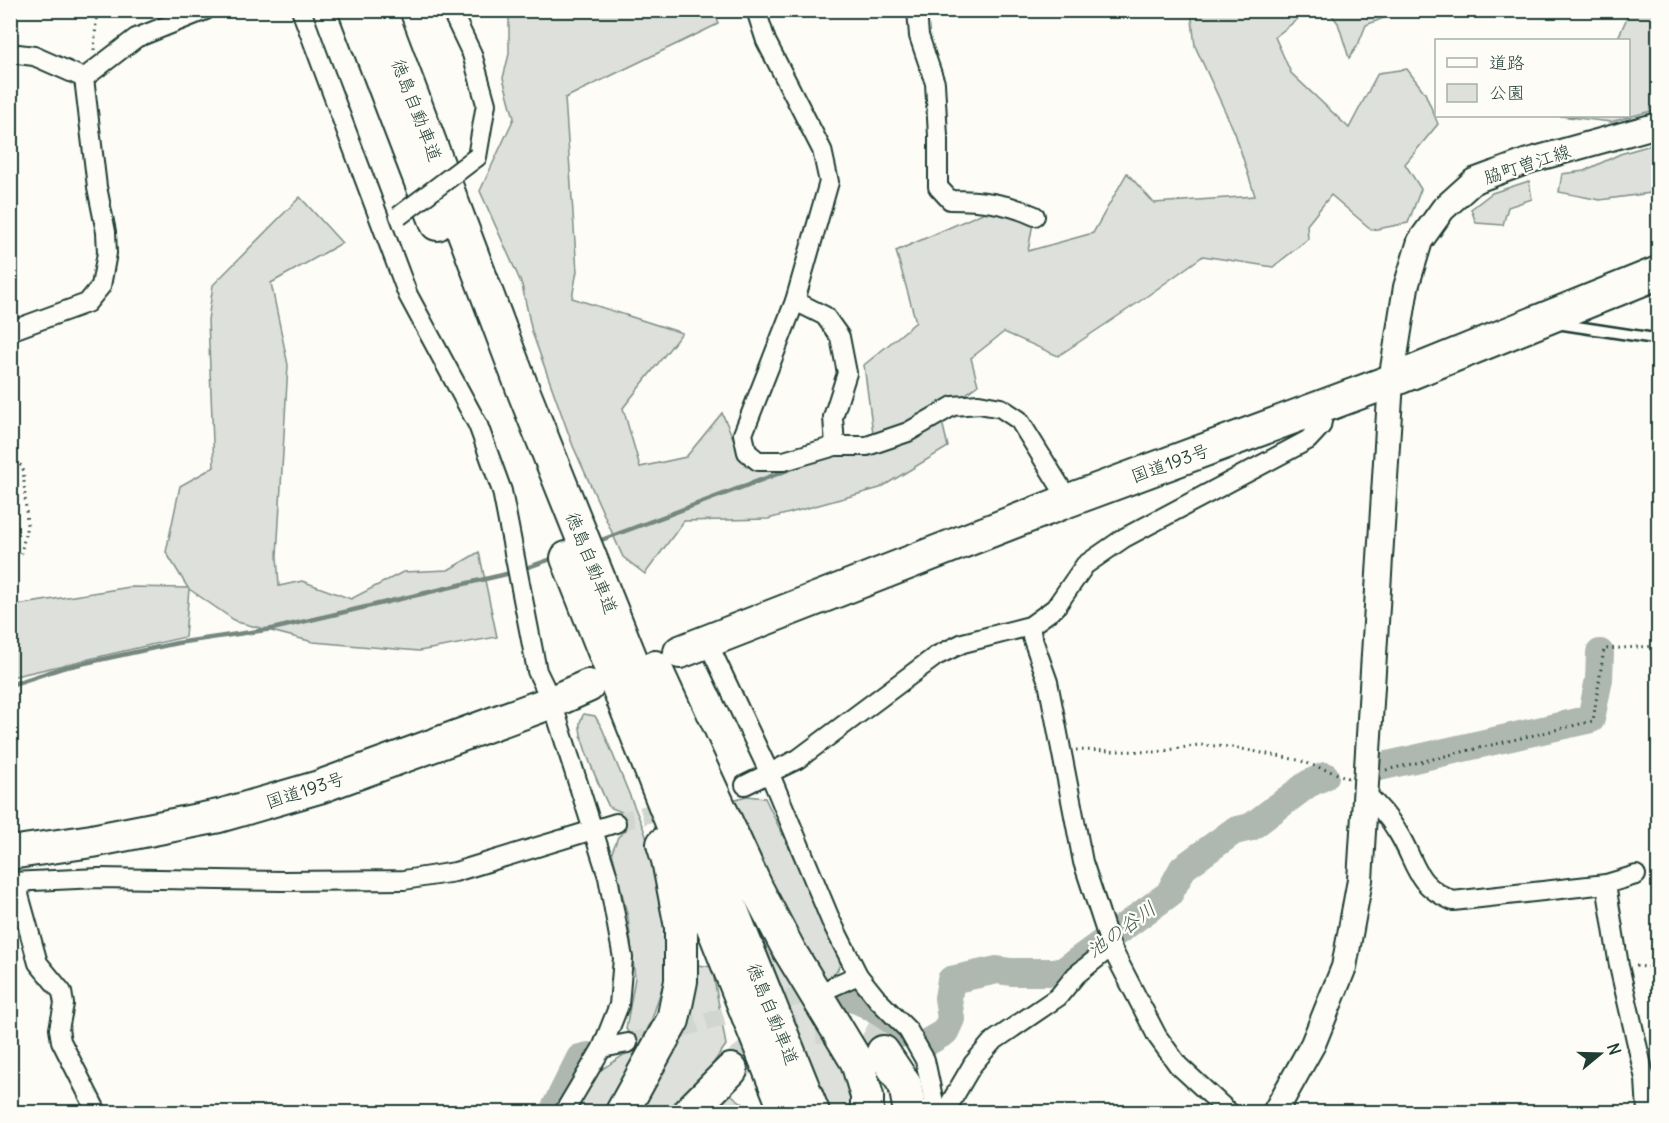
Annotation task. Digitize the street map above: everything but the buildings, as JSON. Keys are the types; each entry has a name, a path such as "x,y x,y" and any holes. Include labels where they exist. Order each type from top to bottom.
{"highway":[{"name":"徳島自動車道","path":"355,10 786,1113"},
{"name":"徳島自動車道","path":"380,10 525,395 813,1113"},
{"name":"国道193号","path":"694,646 1067,501 1391,381 1659,273"},
{"path":"525,395 658,672 757,889 789,950 857,1062 867,1096 867,1113"},
{"path":"572,570 668,860 681,927 681,981 673,1020 622,1113"},
{"name":"国道193号","path":"10,853 92,841 219,816 319,788 552,702 588,686"},
{"path":"883,1052 905,1085 910,1113"},
{"path":"689,1113 731,1070"}],"street":[{"path":"88,74 136,38 206,10"},
{"path":"301,10 408,295 478,425 502,491 537,671 552,702 609,877 623,958 619,1005 602,1048 564,1113"},
{"path":"383,226 477,157 486,104 472,54 451,10"},
{"path":"756,10 766,41 822,150 829,182 795,301 743,434 747,452 758,461 784,461 836,446 867,446 908,432 953,406 979,404 1001,408 1019,420 1067,501"},
{"path":"917,10 919,36 935,83 938,187 950,200 983,200 1035,216"},
{"path":"10,53 34,56 88,74"},
{"path":"10,331 87,303 102,286 107,253 106,232 97,188 88,74"},
{"name":"脇町曽江線","path":"1275,1113 1313,1044 1344,967 1360,880 1364,784 1391,381 1406,287 1420,241 1443,209 1474,181 1528,161 1659,125"},
{"path":"795,301 825,316 840,337 847,373 833,417 836,446"},
{"path":"746,785 798,759 936,656 963,643 1030,626 1055,608 1085,565 1124,538 1308,440 1321,426 1325,406"},
{"path":"1030,626 1048,682 1083,862 1109,942 1157,1036 1178,1065 1228,1113"},
{"path":"694,646 770,772 831,921 858,975 878,1000 908,1030 925,1060 936,1113"},
{"path":"1364,784 1398,832 1419,875 1434,893 1453,901 1606,884 1636,874"},
{"path":"97,1113 61,1041 59,1029 64,1004 62,992 38,963 16,882 99,878 404,880 455,872 616,823"},
{"path":"1606,884 1619,966 1645,1079 1647,1113"},
{"path":"941,1113 946,1110 974,1064 992,1042 1058,997 1109,942"},
{"path":"834,986 858,975"},
{"path":"602,1048 628,1043"}],"lane":[{"path":"1553,316 1559,324 1659,339"}],"path":[{"path":"88,74 97,10"},
{"path":"10,458 23,467 27,525 21,554"},
{"path":"1062,752 1082,749 1157,752 1199,745 1232,747 1298,760 1364,784 1593,721 1604,649 1659,646"},
{"path":"1619,966 1659,968"}],"green space":[{"path":"509,11 717,11 718,24 565,98 577,271 572,298 682,333 623,408 640,467 686,457 722,413 746,467 819,461 873,433 864,365 916,322 896,251 1003,204 1033,223 1028,251 1093,233 1127,173 1154,203 1255,196 1235,133 1195,46 1191,11 1308,11 1275,37 1291,73 1349,128 1378,73 1407,69 1425,93 1438,124 1405,164 1421,189 1408,223 1372,230 1331,195 1307,225 1308,239 1273,267 1203,256 1058,356 1004,332 971,358 978,385 940,413 948,447 880,488 768,519 684,521 645,574 623,557 573,446 532,332 522,285 480,191 514,118 503,78 509,54"},
{"path":"1329,11 1401,11 1366,25 1358,45 1349,58 1338,23"},
{"path":"1630,11 1658,11 1658,109 1630,117 1630,39 1617,39"},
{"path":"1568,117 1629,117 1611,122"},
{"path":"1658,143 1658,192 1600,200 1559,192 1562,174 1584,171 1620,154"},
{"path":"1529,181 1532,199 1508,207 1503,225 1476,223 1471,209 1492,193"},
{"path":"300,197 342,243 271,283 288,365 277,556 279,586 302,581 351,599 403,572 448,570 479,552 497,637 419,651 313,642 237,622 189,589 185,637 11,677 11,606 130,587 188,588 166,552 180,486 214,467 208,320 213,285"},
{"path":"584,714 595,716 602,728 644,830 664,893 670,962 651,1022 605,1112 577,1112 595,1074 628,1052 631,1036 626,1029 635,978 628,918 612,852 618,837 627,829 622,812 609,807 591,765 580,731 580,722"},
{"path":"747,796 765,798 842,959 837,971 826,980 814,966 774,892 732,800"},
{"path":"747,901 841,1047 857,1112 831,1112"},
{"path":"691,964 712,967 726,1045 705,1075 674,1112 634,1112"},
{"path":"725,1090 754,1112 708,1112"}],"waterway":[{"path":"596,542 793,468"},
{"path":"523,569 557,557"},
{"path":"10,685 62,668 177,643 272,629 515,572"},
{"name":"池の谷川","path":"1379,767 1591,719 1599,679 1600,653"},
{"name":"池の谷川","path":"926,1043 945,1032 951,1019 948,998 951,980 997,970 1062,972 1169,894 1183,868 1234,831 1251,827 1308,784 1325,776"},
{"name":"池の谷川","path":"840,995 860,1001 874,1009 900,1034"},
{"name":"池の谷川","path":"553,1112 580,1058 588,1056"}],"tunnel":[{"path":"616,823 675,806"},
{"path":"628,1043 821,990"},
{"path":"731,1070 767,1044 805,1029 825,1027 844,1030 864,1038 883,1052"}]}
